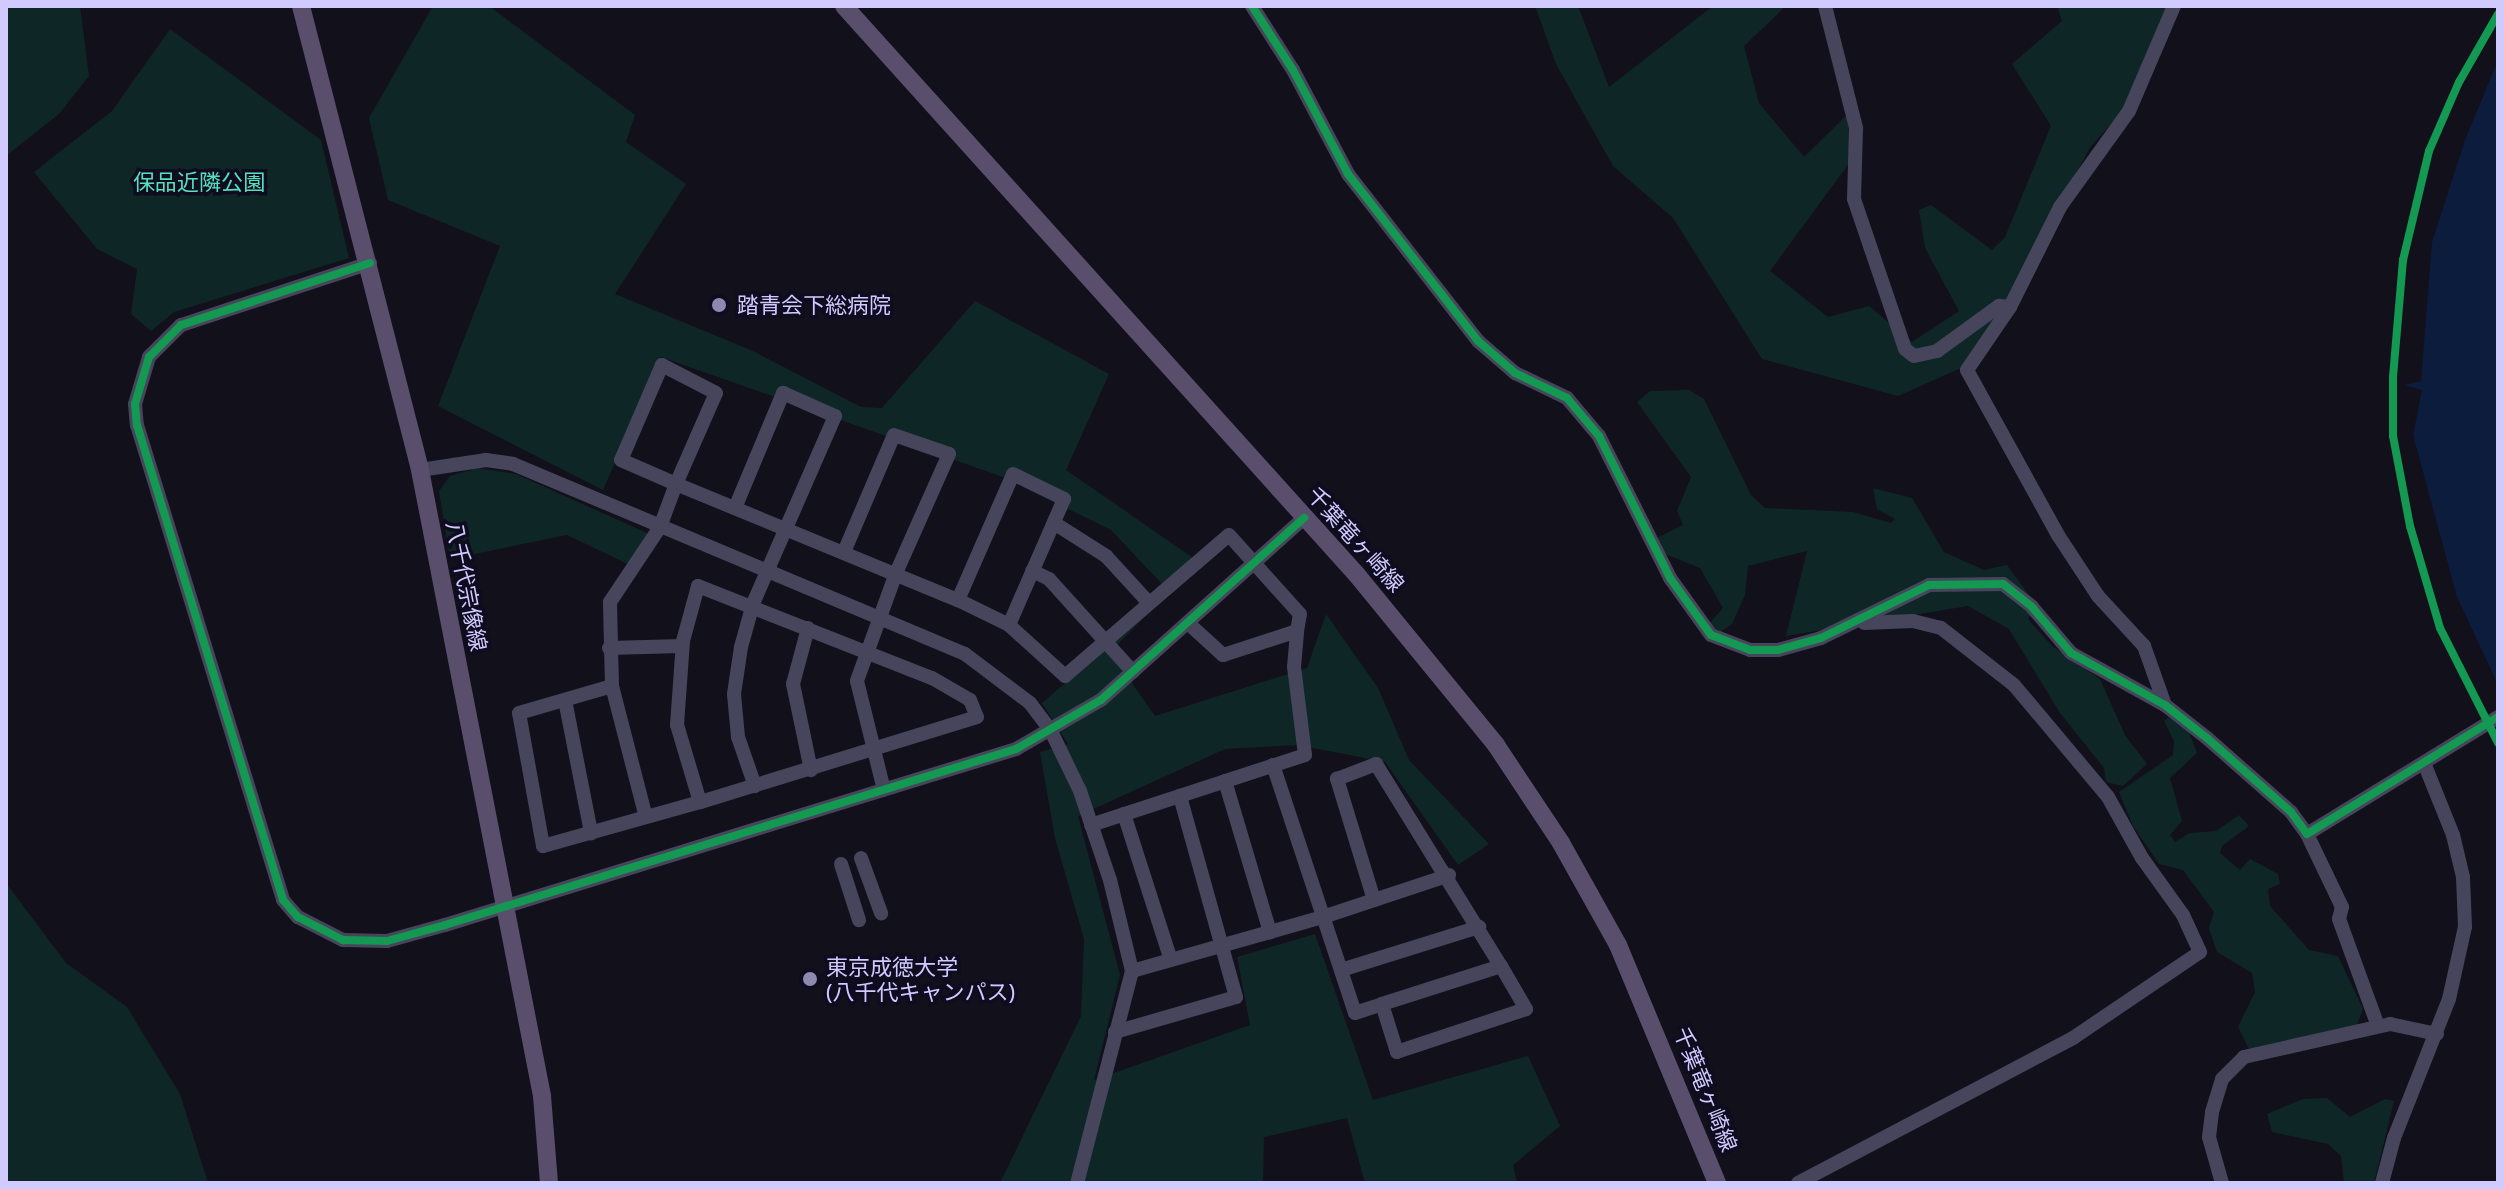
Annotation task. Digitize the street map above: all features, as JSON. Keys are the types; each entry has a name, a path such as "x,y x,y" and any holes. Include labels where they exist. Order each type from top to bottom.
{"main road":[{"name":"八千代宗像線","path":"301,6 370,263 420,470 542,1096 549,1183"},
{"name":"千葉竜ヶ崎線","path":"844,6 1425,653 1549,823 1646,1003 1717,1183"}],"street":[{"path":"1252,6 1293,70 1348,174 1478,341 1515,373 1567,398 1599,436 1670,578 1711,635 1750,650 1778,650 1848,625 1929,585 2003,584 2032,607 2071,653 2165,705 2255,779 2307,834 2342,907 2339,919 2378,1026"},
{"path":"1825,6 1856,128 1854,199 1905,349 1924,357 1999,306 2010,307"},
{"path":"2165,705 2144,646 2098,596 2058,535 1970,379 1971,359 2010,307 2060,207 2142,88 2174,6"},
{"path":"370,263 201,316 170,333 142,371 135,404 137,425 283,900 323,933 362,942 387,941 1016,749 1051,731 1133,672 1304,518"},
{"path":"646,817 612,686 610,602 660,527 676,484 716,393 662,365 621,460 676,484 896,573 958,600 1009,625 1065,676 1229,535 1300,614 1294,667 1305,755 1091,825"},
{"path":"735,508 783,393 835,416 753,604 734,694 738,737 755,786"},
{"path":"844,552 894,435 949,454 896,573 857,681 884,790"},
{"path":"420,470 486,460 513,464 983,664 1030,703 1051,731 1091,825 1132,971 1077,1183"},
{"path":"958,600 1013,474 1064,499 1009,625"},
{"path":"1054,523 1106,556 1149,603"},
{"path":"1032,571 1049,579 1133,672"},
{"path":"612,686 519,713 543,846 591,833 646,817 700,802 811,770 977,717 970,700 932,678 753,604 698,586 682,646 677,725 700,802"},
{"path":"1798,1183 2073,1038 2200,952 2183,915 2142,858 2108,797 2014,685 1941,628 1883,619 1848,625"},
{"path":"1189,624 1223,655 1297,631"},
{"path":"808,628 793,684 811,770"},
{"path":"609,648 682,646"},
{"path":"565,700 591,833"},
{"path":"2307,834 2492,720"},
{"path":"2382,1183 2394,1138 2437,1034 2460,966 2464,903 2453,835 2424,763"},
{"path":"1374,900 1337,779 1376,764 1449,875 1526,1009 1397,1052 1382,1004"},
{"path":"1273,765 1355,1013 1501,966"},
{"path":"1225,781 1270,932"},
{"path":"1115,1032 1236,997 1180,796"},
{"path":"1124,814 1171,960"},
{"path":"861,858 881,913"},
{"path":"841,864 859,920"},
{"path":"1132,971 1323,917 1449,875"},
{"path":"1341,970 1479,927"},
{"path":"2222,1183 2209,1137 2216,1092 2233,1065 2244,1057 2378,1026 2411,1025 2437,1034"}],"green space":[{"path":"6,6 80,6 89,76 59,114 6,156"},
{"path":"433,6 489,6 635,115 626,142 686,184 615,294 753,351 861,407 882,408 975,301 1109,374 1066,470 1199,562 1110,652 1155,716 1307,668 1326,614 1378,688 1409,760 1489,844 1458,865 1385,762 1298,745 1225,749 1078,816 1120,975 1094,1080 1250,1025 1237,957 1315,934 1373,1100 1528,1056 1560,1126 1513,1165 1517,1183 1365,1183 1347,1118 1264,1137 1263,1183 1000,1183 1081,1016 1084,939 1055,838 1040,752 1068,744 1042,703 1097,656 1163,585 1111,530 1003,477 661,357 603,490 438,406 500,246 388,200 369,118"},
{"path":"1535,6 1578,6 1609,87 1713,6 1786,6 1744,46 1759,103 1804,157 1848,114 1850,162 1770,271 1828,317 1869,306 1912,342 1959,311 1925,248 1919,210 1931,205 1992,250 2005,237 2051,126 2012,64 2062,21 2057,6 2167,6 2121,113 2091,146 1999,313 1961,368 1898,396 1762,359 1673,218 1613,166 1556,64"},
{"name":"保品近隣公園","path":"170,29 321,140 349,258 174,312 151,331 131,314 137,269 97,249 34,172 112,111"},
{"path":"1689,390 1704,399 1751,495 1765,508 1853,512 1891,523 1895,519 1877,509 1873,488 1912,498 1944,552 1984,570 2007,565 2037,606 2028,619 2052,646 2100,679 2125,735 2147,764 2123,786 2106,782 2104,768 2060,713 2009,629 1968,606 1786,636 1807,551 1748,566 1745,595 1732,624 1718,634 1707,626 1723,608 1700,568 1665,554 1657,538 1683,525 1677,511 1691,477 1637,402 1650,391"},
{"path":"478,468 516,474 647,533 649,539 630,565 567,535 450,559 439,491 450,476"},
{"path":"2171,716 2187,727 2197,753 2170,778 2182,821 2170,835 2175,842 2190,833 2216,831 2239,815 2249,826 2222,846 2220,853 2240,870 2250,859 2278,874 2280,884 2268,889 2270,906 2309,950 2338,956 2363,1009 2357,1025 2250,1051 2238,1027 2255,992 2252,973 2217,952 2209,928 2214,912 2183,870 2159,864 2133,826 2119,792 2173,755 2174,741 2164,721"},
{"path":"6,883 66,963 127,1007 180,1094 208,1183 6,1183"},
{"path":"2327,1098 2350,1117 2385,1099 2394,1101 2374,1183 2344,1183 2341,1156 2328,1144 2272,1132 2267,1114 2303,1099"}],"water":[{"path":"2498,60 2498,685 2457,597 2413,435 2422,390 2404,385 2421,381 2432,242 2465,140"}],"cycle path":[{"path":"1252,6 1293,70 1348,174 1478,341 1515,373 1567,398 1599,436 1670,578 1711,635 1750,650 1778,650 1821,638 1929,585 2003,584 2032,607 2071,653 2165,705 2207,738 2291,812 2307,834 2498,717"},
{"path":"2498,14 2459,82 2429,151 2403,260 2393,377 2393,436 2410,526 2440,628 2498,743"},
{"path":"370,263 181,325 149,357 135,404 137,425 283,900 298,917 343,940 387,941 445,925 1016,749 1101,700 1304,518"}],"place":[{"name":"踏青会下総病院","path":"719,305"},
{"name":"東京成徳大学 (八千代キャンパス)","path":"810,979"}]}
